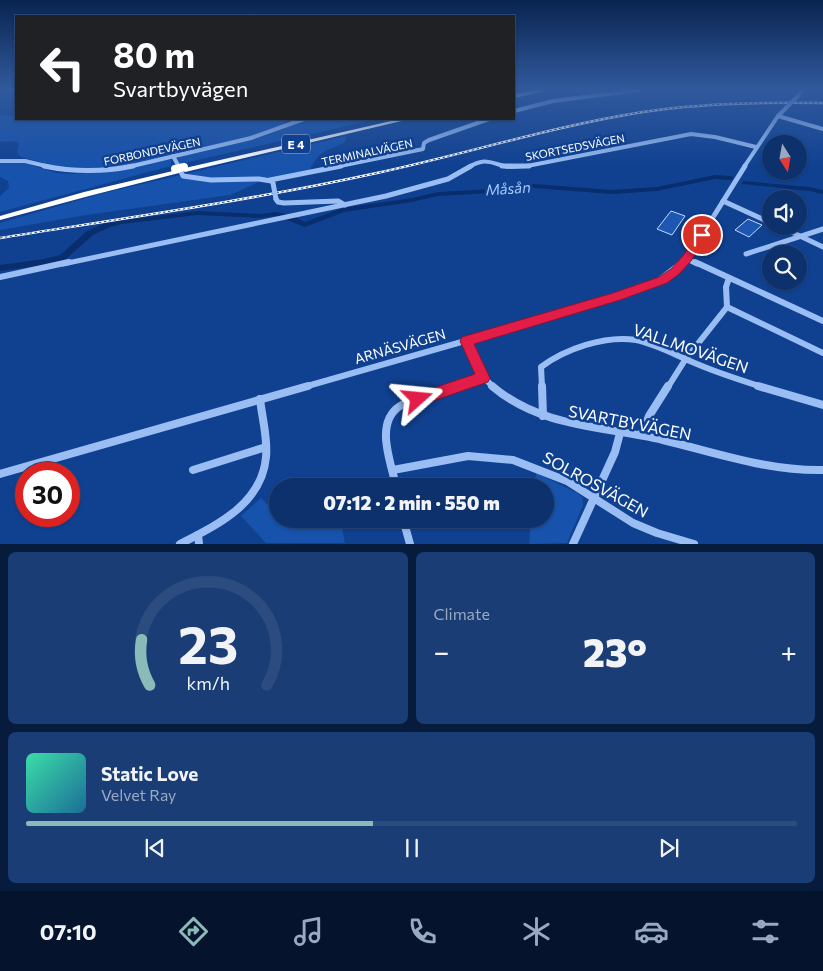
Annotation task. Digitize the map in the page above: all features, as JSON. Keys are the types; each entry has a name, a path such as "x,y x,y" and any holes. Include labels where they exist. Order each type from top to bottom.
{"highway":[{"name":"E 4","path":"0,217 180,169 391,120"},
{"name":"E 4","path":"180,169 402,120"}],"street":[{"path":"778,116 823,129"},
{"name":"ARNÄSVÄGEN","path":"0,474 466,341 648,286 675,272 687,259 756,147 778,116"},
{"name":"FORBONDEVÄGEN","path":"0,161 18,160 60,170 87,172 128,167 259,136 301,120"},
{"name":"TERMINALVÄGEN","path":"173,156 176,163 180,166 183,176 211,180 271,181 423,149 424,143 429,140 486,120"},
{"name":"SKORTSEDSVÄGEN","path":"345,205 433,184 448,179 479,161 486,160 509,167 526,166 691,134 715,136 756,147"},
{"path":"271,181 278,202 338,201 345,205"},
{"path":"723,201 762,219"},
{"path":"0,277 345,205"},
{"path":"746,254 823,229"},
{"path":"797,235 823,247"},
{"path":"687,259 823,321"},
{"path":"641,435 648,416 685,360 727,307 726,287 729,278"},
{"path":"727,307 823,353"},
{"name":"VALLMOVÄGEN","path":"543,416 541,367 557,357 608,341 621,339 635,340 708,369 823,405"},
{"name":"SVARTBYVÄGEN","path":"466,341 483,378 520,405 543,416 566,424 641,435 766,466 792,470 823,470"},
{"path":"394,478 386,434 388,419 391,413 401,405 483,378"},
{"path":"180,544 198,539 229,517 251,496 263,472 266,447 260,400"},
{"path":"573,544 615,452 620,433"},
{"path":"193,470 266,447"},
{"name":"SOLROSVÄGEN","path":"393,470 462,457 513,460 545,471 595,498 634,523 657,533 694,544"},
{"path":"406,528 410,544"}],"shaded area":[{"path":"0,115 15,116 15,120 283,120 288,123 254,136 123,167 95,170 63,168 21,157 17,153 19,143 13,141 0,142"},
{"path":"306,120 366,121 180,164 177,159 182,156 267,135"},
{"path":"346,136 345,142 320,155 310,170 268,178 230,195 86,215 0,230 0,223 100,194"},
{"path":"168,159 171,160 171,166 0,212 0,196 9,188 8,181 0,177 0,163 24,163 57,173 72,174 115,171"},
{"path":"536,473 546,478 536,478"},
{"path":"554,482 582,497 583,505 567,543 529,544 530,528 554,528"},
{"path":"261,498 269,506 269,528 342,528 345,543 266,543 241,516"}],"building":[{"path":"671,211 685,216 672,235 657,229"},
{"path":"748,219 762,225 749,237 735,230"}],"waterway":[{"name":"Måsån","path":"290,218 305,225 342,210 412,200 438,194 534,186 612,192 657,189 715,177 731,178"},
{"name":"Måsån","path":"744,183 823,192"},
{"name":"Måsån","path":"0,268 44,262 63,257 90,233 108,225 122,222 197,213 260,216 276,214 284,216"}],"railway":[{"path":"0,238 330,183 543,132 624,115"}],"route":[{"path":"418,399 483,378 466,341 616,297 663,280 675,272 687,259 702,235"}]}
